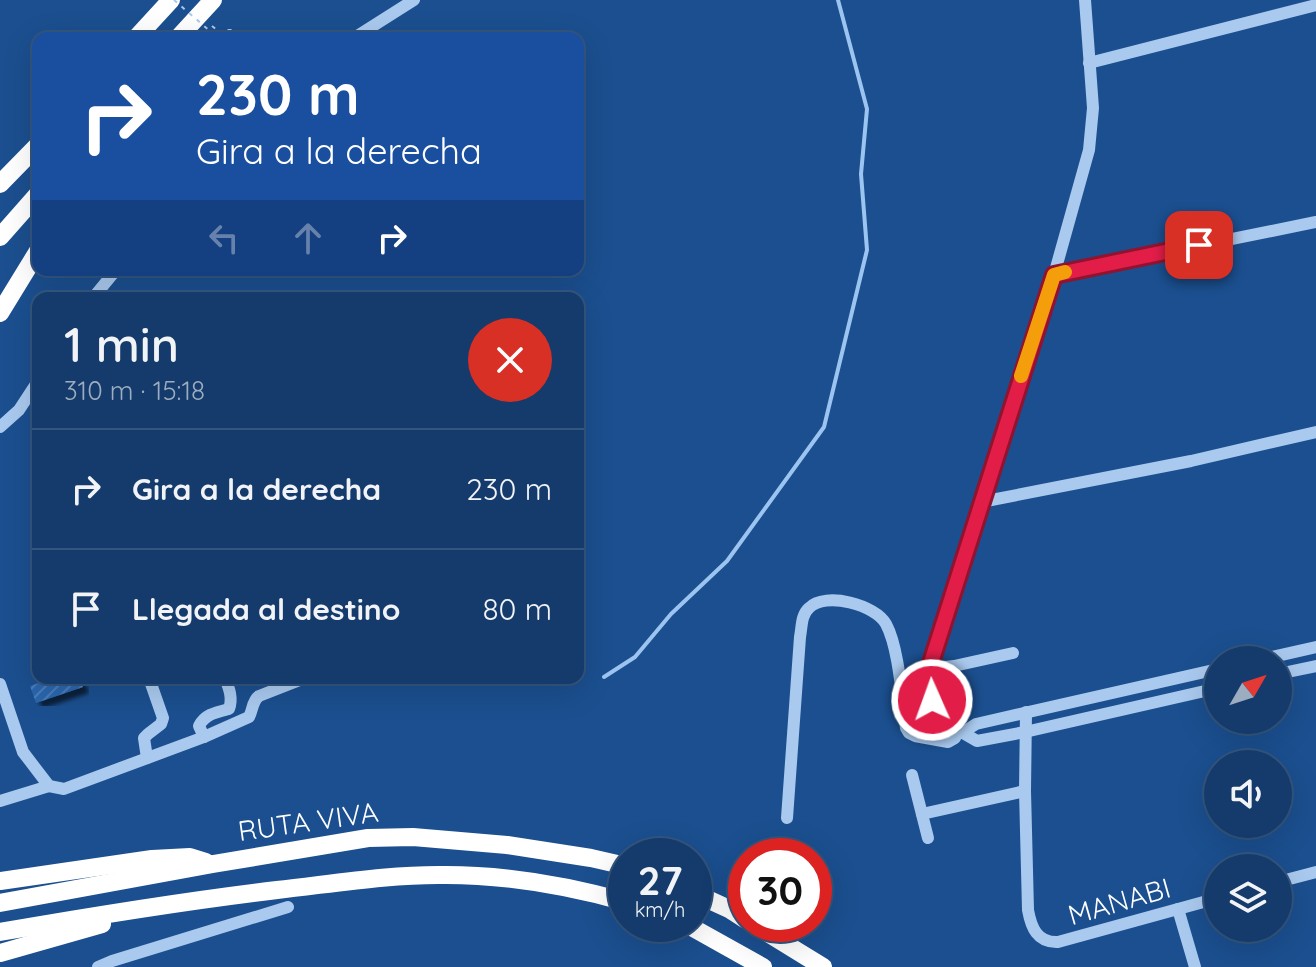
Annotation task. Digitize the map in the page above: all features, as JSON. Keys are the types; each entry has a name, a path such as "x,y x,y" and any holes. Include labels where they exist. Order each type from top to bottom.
{"highway":[{"path":"142,32 172,0"},
{"path":"184,32 213,0"},
{"path":"0,184 8,172 32,150"},
{"path":"0,237 32,201"},
{"path":"0,313 32,261"},
{"name":"RUTA VIVA","path":"0,903 368,838 413,837 549,851 608,862"},
{"path":"0,881 184,857 213,864"},
{"path":"0,932 125,910 381,878 446,875 523,881 608,897"},
{"path":"0,953 99,925 125,910"},
{"path":"712,939 763,967"},
{"path":"782,942 823,967"}],"street":[{"path":"363,32 414,0"},
{"path":"1085,0 1093,108 1089,150 1054,275 929,669 928,686 932,700 942,714 960,732 977,741 1204,691"},
{"path":"1089,63 1316,5"},
{"path":"1054,275 1316,222"},
{"path":"98,292 111,276"},
{"path":"0,427 19,410 32,390"},
{"path":"981,502 1191,461 1316,432"},
{"path":"787,818 800,637 804,615 817,602 838,601 866,606 885,621 893,642 906,728 915,736 948,742 976,724 1204,672"},
{"path":"1292,652 1316,647"},
{"path":"929,669 1013,653"},
{"path":"1292,671 1316,666"},
{"path":"0,684 23,752 49,786"},
{"path":"147,758 144,738 161,724 163,718 151,684"},
{"path":"204,737 199,726 205,716 229,709 231,692 228,684"},
{"path":"0,801 49,786 64,789 204,737 249,717 259,696 290,684"},
{"path":"922,814 1025,791 1026,712"},
{"path":"912,775 928,838"},
{"name":"MANABI","path":"1025,791 1028,910 1035,932 1041,939 1058,942 1204,902"},
{"path":"1292,878 1316,872"},
{"path":"98,967 288,907"},
{"path":"1178,909 1195,967"}],"path":[{"path":"172,0 211,32"}],"building":[{"path":"82,684 83,687 36,703 30,686"}],"waterway":[{"path":"604,677 635,657 671,614 727,561 824,427 867,250 861,174 867,109 838,0"}],"slow traffic":[{"path":"1021,376 1054,275 1065,272"}],"route":[{"path":"932,700 928,686 929,669 1054,275 1199,245"}]}
